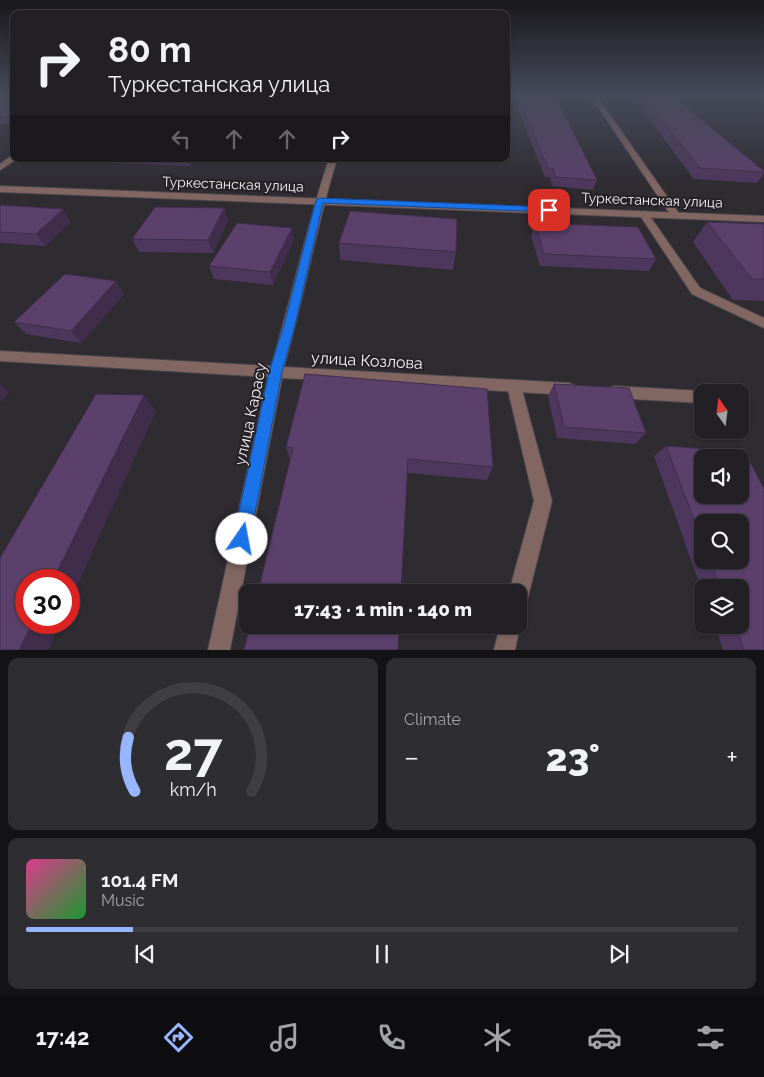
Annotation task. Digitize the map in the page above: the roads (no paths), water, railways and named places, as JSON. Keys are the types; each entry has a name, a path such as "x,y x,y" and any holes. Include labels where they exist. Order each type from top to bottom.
{"street":[{"path":"614,125 675,215"},
{"name":"улица Карасу","path":"219,650 276,372 290,325 320,200 332,162"},
{"name":"Туркестанская улица","path":"0,189 764,218"},
{"path":"644,214 696,291 764,323"},
{"name":"улица Козлова","path":"0,356 584,390"},
{"path":"514,386 543,500 521,584"},
{"path":"603,391 694,397"},
{"path":"504,650 508,634"}]}
